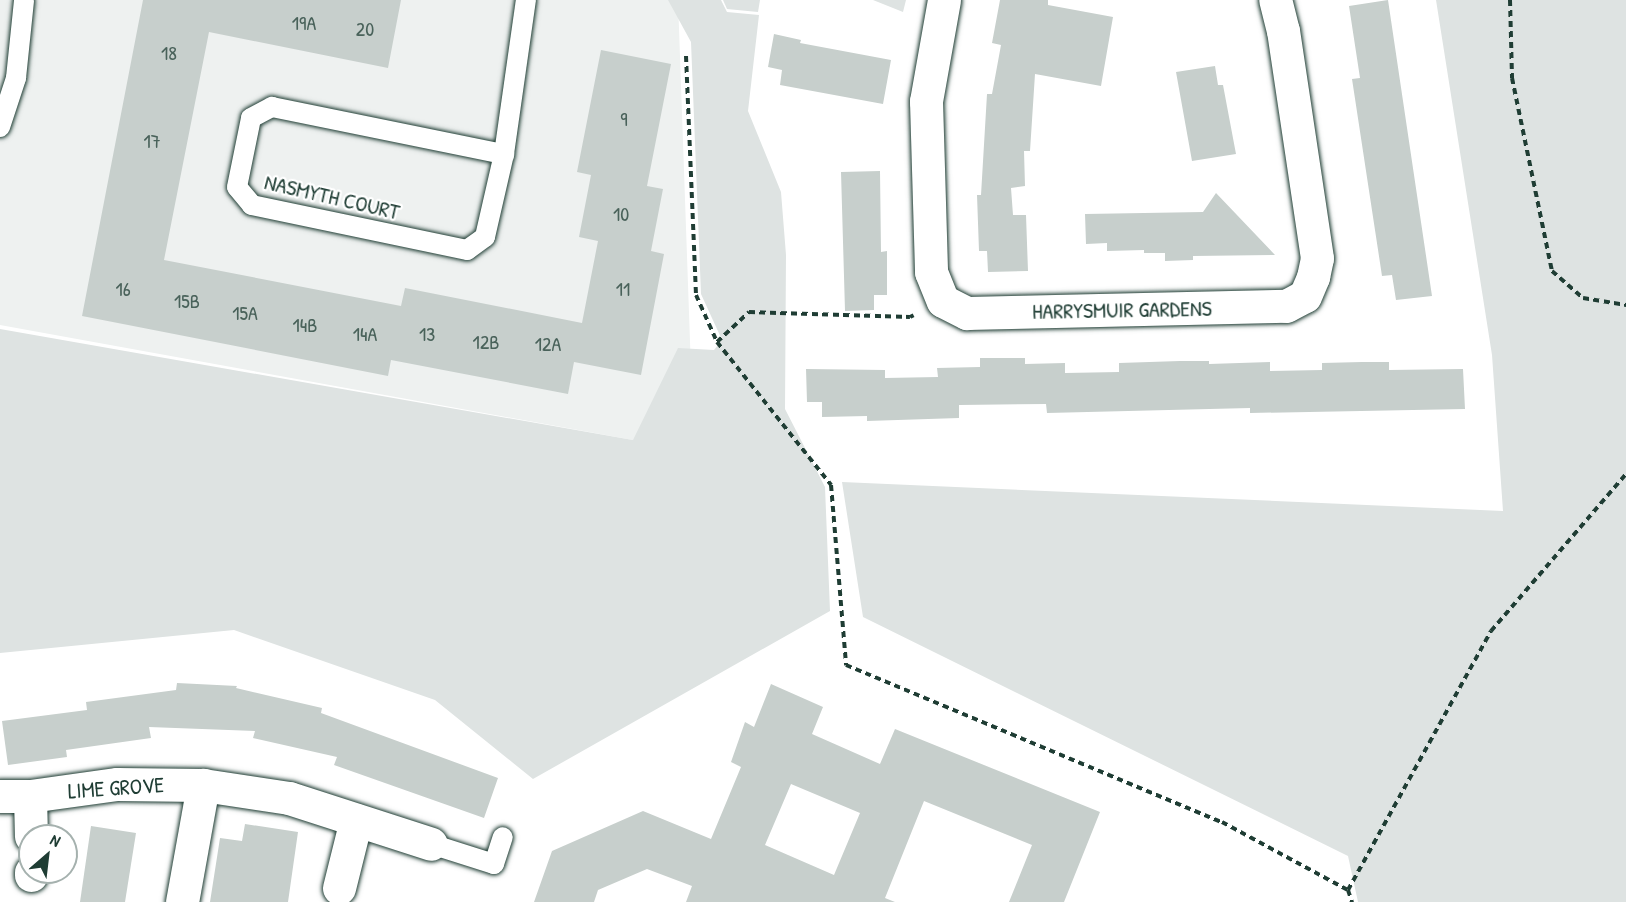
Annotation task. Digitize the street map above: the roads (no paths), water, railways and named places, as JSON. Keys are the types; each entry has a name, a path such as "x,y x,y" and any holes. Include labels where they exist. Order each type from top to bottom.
{"street":[{"name":"HARRYSMUIR GARDENS","path":"944,0 926,101 931,272 943,301 967,313 1286,306 1305,296 1313,277 1317,258 1283,31 1275,0"},
{"name":"LIME GROVE","path":"26,824 15,796 117,784 203,785 289,798 431,844"},
{"path":"182,902 203,785"},
{"path":"339,888 356,820"}],"lane":[{"path":"0,127 16,78 24,0"},
{"name":"NASMYTH COURT","path":"504,154 272,107 251,118 237,187 252,205 467,250 485,237 504,154 526,0"},
{"path":"431,844 494,864 503,837"}]}
